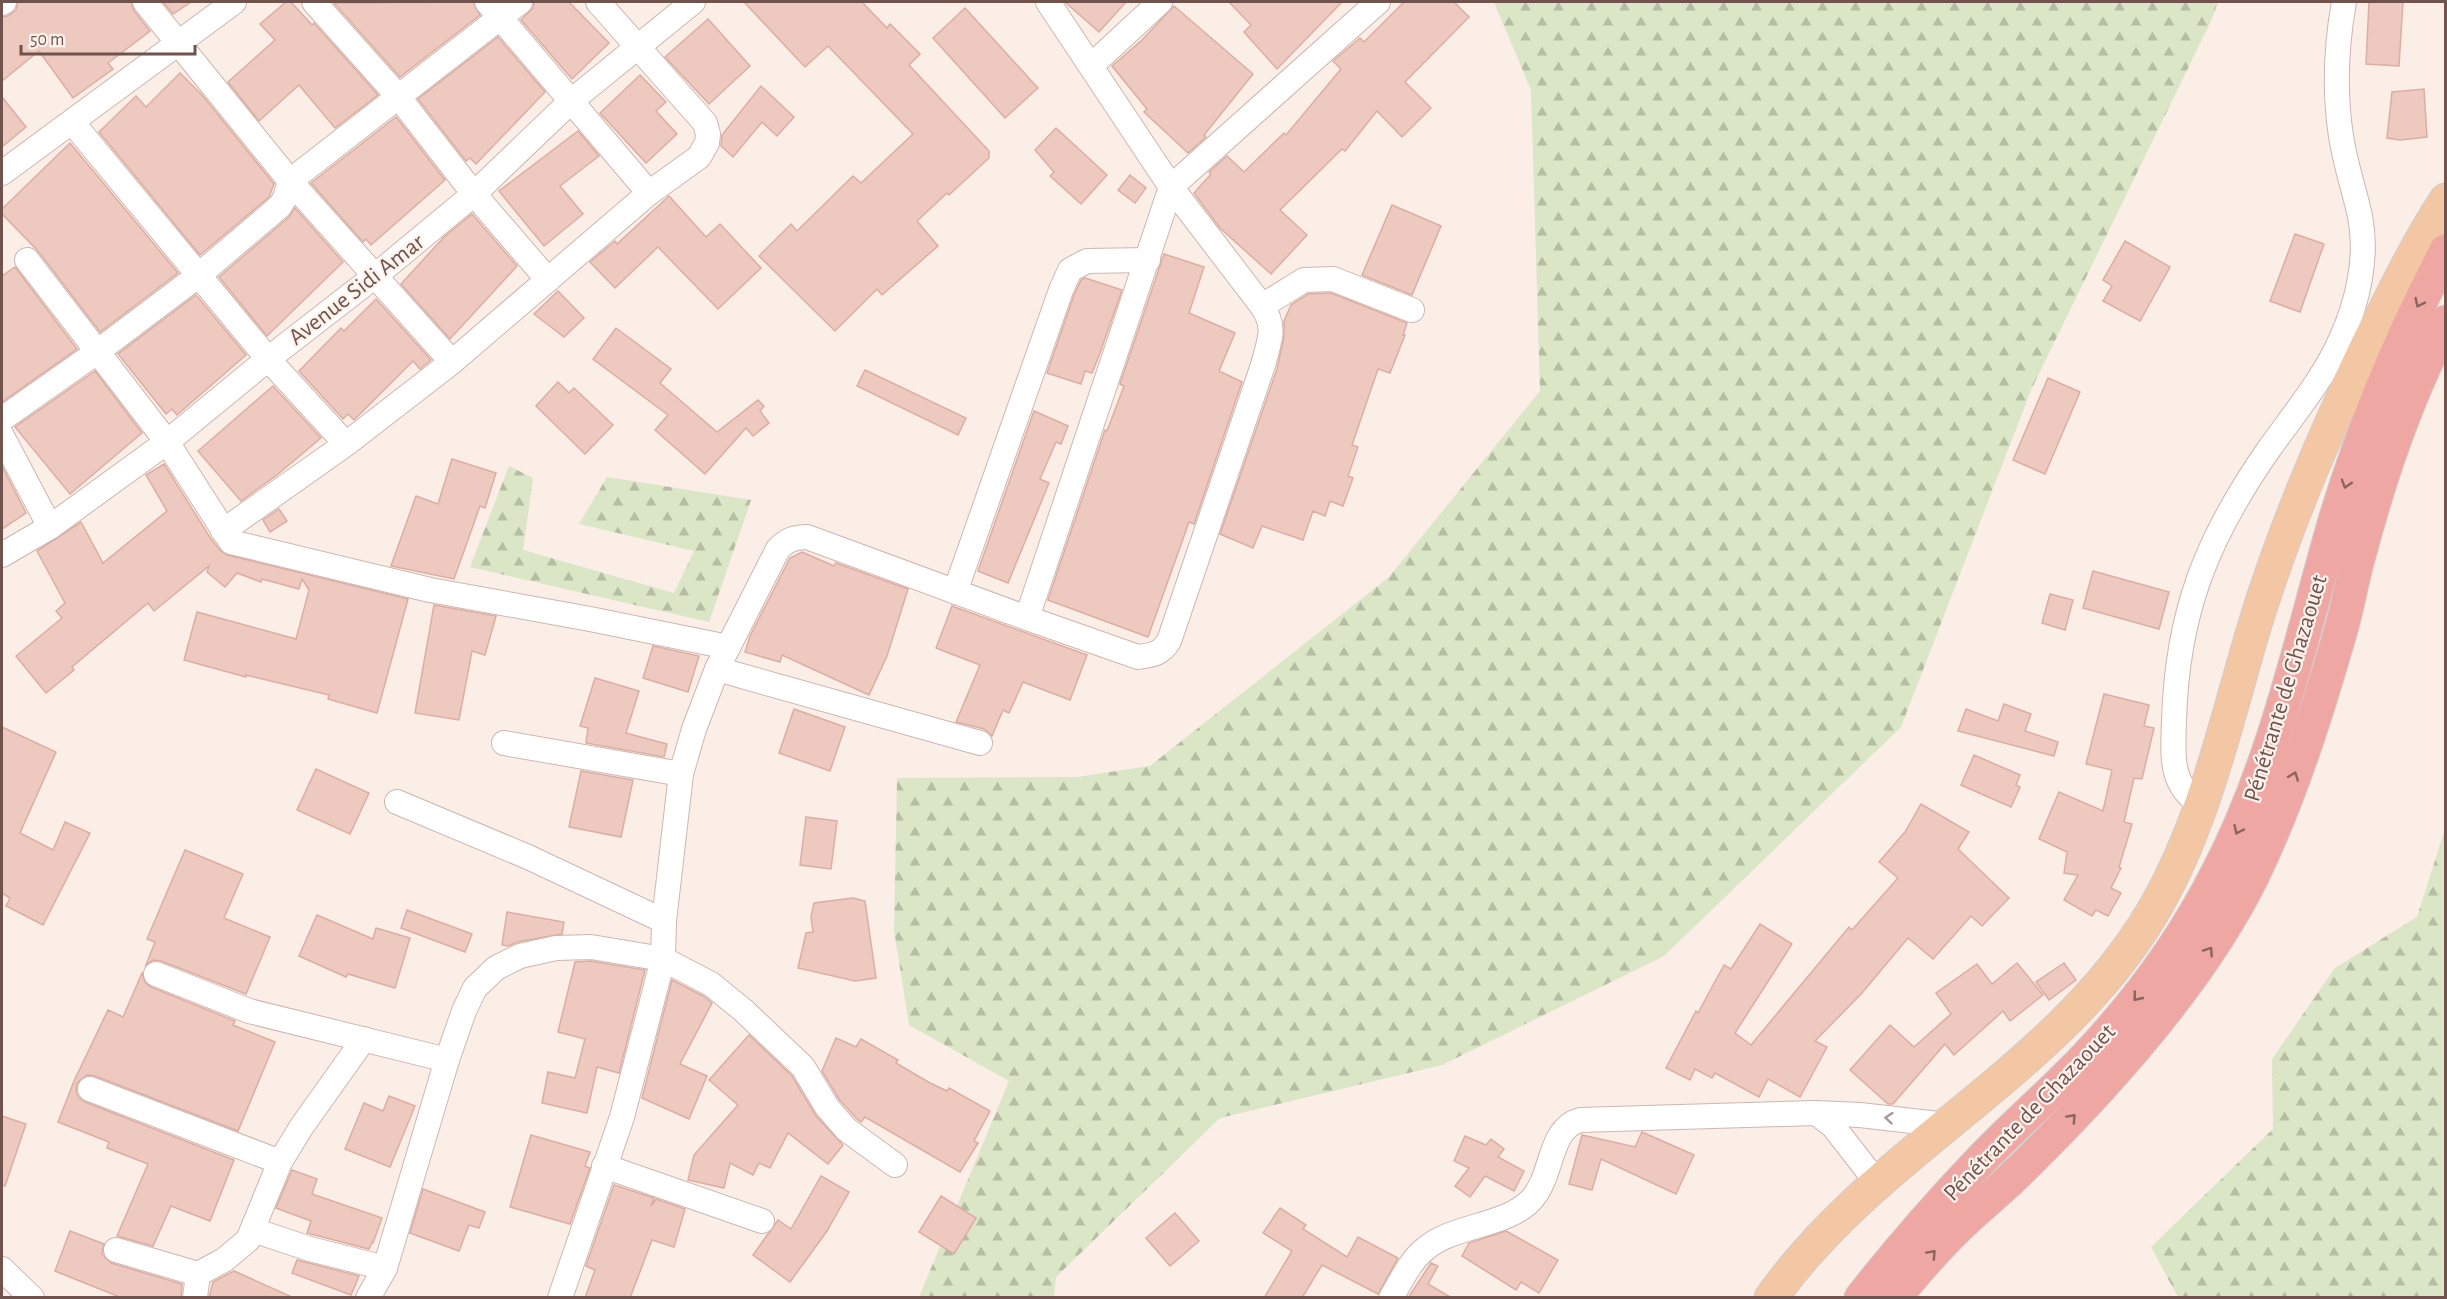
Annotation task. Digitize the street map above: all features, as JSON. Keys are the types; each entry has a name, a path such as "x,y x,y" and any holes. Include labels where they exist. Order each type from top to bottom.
{"highway":[{"name":"Pénétrante de Ghazaouet","path":"1861,1298 1927,1218 1978,1163 2085,1058 2115,1024 2170,952 2217,874 2240,827 2278,729 2336,518 2371,413 2416,310 2445,251"},
{"name":"Pénétrante de Ghazaouet","path":"1894,1298 1954,1231 2010,1180 2104,1083 2180,990 2231,916 2267,845 2304,747 2325,685 2358,558 2386,469 2414,393 2445,322"}],"main road":[{"path":"1771,1298 1810,1249 1878,1184 2033,1051 2082,1004 2106,977 2149,918 2184,853 2202,805 2256,620 2297,504 2351,380 2397,285 2445,200"}],"street":[{"path":"145,2 290,181 452,362"},
{"path":"2,173 234,2"},
{"path":"314,2 397,95 474,194 549,280"},
{"path":"2,419 97,352 199,275 280,206 290,181 397,95 493,9 520,2"},
{"path":"223,531 346,444 452,362 649,193 699,157 708,134 705,123 598,2"},
{"name":"Avenue Sidi Amar","path":"2,555 50,527 167,442 268,359 375,276 474,194 570,102 693,2"},
{"path":"560,1298 622,1117 663,959 664,921 681,774 694,729 717,669 778,549 787,540 807,537 1138,657 1153,655 1163,650 1169,641 1263,365 1272,329 1269,317 1262,306 1171,187 1048,2"},
{"path":"1092,65 1160,2"},
{"path":"1027,618 1171,187 1378,2"},
{"path":"2202,805 2187,795 2181,787 2175,770 2175,685 2180,644 2190,604 2202,565 2219,527 2240,491 2327,365 2347,325 2358,292 2362,243 2360,218 2341,137 2337,103 2336,68 2344,2"},
{"path":"493,9 649,193"},
{"path":"72,122 268,359 346,444"},
{"path":"27,260 167,442 231,542 430,590 728,647"},
{"path":"955,592 1070,270 1088,261 1148,260"},
{"path":"1262,306 1304,280 1333,279 1412,309"},
{"path":"2,436 50,527"},
{"path":"717,669 980,743"},
{"path":"504,743 681,774"},
{"path":"397,802 528,857 664,921"},
{"path":"368,1298 385,1268 447,1060 464,1011 475,988 496,968 520,956 556,948 591,947 663,959 711,984 743,1010 803,1067 827,1107 846,1129 895,1165"},
{"path":"156,974 249,1011 447,1060"},
{"path":"116,1250 196,1286 248,1240 280,1162 302,1126 364,1039"},
{"path":"90,1089 280,1162"},
{"path":"1391,1298 1417,1257 1427,1247 1451,1235 1521,1208 1531,1200 1541,1187 1548,1171 1557,1139 1570,1123 1580,1120 1816,1113 1860,1115 1947,1125"},
{"path":"1816,1113 1833,1126 1878,1184"},
{"path":"604,1166 762,1221"},
{"path":"253,1230 310,1249 385,1268"},
{"path":"2,1269 32,1298"}],"green space":[{"path":"1494,2 2218,2 2211,21 2031,390 1901,727 1664,956 1442,1065 1220,1118 1056,1277 1054,1297 919,1297 1009,1081 909,1025 894,930 897,778 1077,777 1150,766 1389,577 1540,391 1531,90"},
{"path":"509,466 533,478 523,550 674,593 694,551 579,524 607,477 751,500 709,622 470,567"},
{"path":"2445,829 2445,1297 2178,1297 2151,1247 2273,1129 2272,1059 2335,968 2417,917"}],"building":[{"path":"18,2 131,2 134,11 150,31 108,63 113,69 73,98 39,51 2,81 2,17 16,10"},
{"path":"163,2 191,2 173,14"},
{"path":"286,2 291,2 312,25 314,23 378,95 335,128 299,85 259,121 228,82 275,40 260,24"},
{"path":"473,2 480,15 400,77 334,3"},
{"path":"534,2 569,2 609,43 572,79 521,20 533,8"},
{"path":"744,2 862,2 887,28 890,24 920,54 909,65 989,151 989,158 917,221 938,246 882,295 877,289 835,331 759,256 791,224 797,231 853,176 861,183 913,134 828,46 805,67"},
{"path":"1065,2 1126,2 1099,32"},
{"path":"1229,2 1342,2 1277,69 1244,32 1251,25"},
{"path":"1404,2 1454,2 1469,17 1405,82 1431,108 1402,137 1377,111 1345,151 1342,149 1280,210 1307,235 1271,274 1220,228 1194,193 1211,174 1209,172 1227,156 1244,172 1284,133 1286,135 1341,69 1333,61 1360,38 1364,42"},
{"path":"2369,2 2403,2 2399,66 2366,64"},
{"path":"1174,6 1253,74 1204,135 1206,137 1188,153 1144,112 1147,109 1112,66 1142,40"},
{"path":"965,8 1038,88 1005,118 933,38"},
{"path":"708,19 750,66 709,104 665,57"},
{"path":"498,37 545,92 476,164 470,158 466,161 418,99"},
{"path":"180,73 202,95 274,184 269,197 200,255 99,132 136,96 146,107"},
{"path":"640,75 666,102 656,111 677,134 646,163 600,113"},
{"path":"761,86 794,117 777,136 762,122 733,157 721,146 722,135"},
{"path":"2424,89 2427,137 2400,140 2387,138 2392,92"},
{"path":"2,97 26,127 2,147"},
{"path":"396,117 445,180 371,245 366,239 363,242 311,183"},
{"path":"1056,128 1107,175 1081,204 1050,176 1054,172 1035,150"},
{"path":"578,131 599,156 560,186 583,214 544,246 499,191"},
{"path":"70,143 178,273 100,332 38,251 2,214 2,209"},
{"path":"1130,175 1146,188 1135,203 1118,190"},
{"path":"669,196 706,237 720,224 761,268 718,309 658,247 615,288 590,262 615,241 617,244"},
{"path":"1392,205 1441,226 1412,295 1362,275"},
{"path":"295,208 343,262 267,336 219,277 289,217"},
{"path":"472,214 517,266 450,339 401,284 444,237"},
{"path":"2295,234 2324,244 2300,312 2270,301"},
{"path":"2125,241 2170,267 2140,321 2103,301 2112,286 2103,280"},
{"path":"1164,254 1204,267 1189,313 1235,333 1219,371 1242,382 1194,524 1189,522 1148,637 1048,600 1105,430 1107,431 1124,386 1120,384"},
{"path":"15,267 77,349 2,402 2,276"},
{"path":"1085,278 1122,290 1092,373 1085,371 1081,384 1047,373 1074,295 1081,280"},
{"path":"558,291 584,318 564,337 534,314"},
{"path":"1331,293 1407,323 1403,335 1405,335 1390,373 1378,369 1352,445 1358,447 1348,476 1353,478 1343,506 1330,501 1325,516 1313,511 1303,540 1262,526 1253,548 1220,534 1277,369 1284,337 1284,321 1291,305 1308,294"},
{"path":"196,295 246,355 177,415 172,409 166,414 118,354"},
{"path":"376,299 431,360 420,369 413,361 354,420 348,414 343,419 299,371 341,328 344,331"},
{"path":"616,328 671,369 660,383 717,432 758,400 764,406 760,411 769,423 753,436 746,428 705,474 655,430 668,415 593,359"},
{"path":"865,370 966,418 958,435 857,386"},
{"path":"95,371 142,433 70,494 15,427"},
{"path":"2048,378 2080,392 2045,474 2013,460"},
{"path":"558,382 569,393 574,388 613,425 585,454 536,406"},
{"path":"273,386 321,438 277,475 241,501 198,451"},
{"path":"1034,411 1068,426 1061,444 1056,442 1040,479 1049,483 1008,583 978,571"},
{"path":"452,459 496,473 485,508 480,506 454,579 391,566 416,496 438,504"},
{"path":"164,464 211,539 227,555 408,599 377,713 328,699 329,695 246,675 246,677 184,660 197,612 296,639 309,590 302,579 299,589 262,579 261,582 237,573 225,587 207,572 209,566 154,611 148,603 72,667 74,670 46,693 16,656 62,618 56,611 65,603 37,551 81,522 103,563 167,511 146,475"},
{"path":"2,466 26,513 2,529"},
{"path":"279,509 287,521 270,532 263,520"},
{"path":"802,552 834,566 836,563 908,589 887,656 869,695 782,655 780,662 745,652 750,636 790,558"},
{"path":"2093,571 2169,592 2159,629 2083,608"},
{"path":"2050,594 2073,600 2065,630 2042,623"},
{"path":"434,605 496,616 485,655 472,651 459,720 415,713"},
{"path":"952,606 1087,655 1070,700 1023,682 1009,713 1003,710 992,736 984,729 956,722 980,665 936,648"},
{"path":"653,646 699,656 688,692 643,678"},
{"path":"595,678 639,691 626,733 667,744 664,757 586,743 588,728 580,726"},
{"path":"2104,694 2149,705 2144,726 2154,728 2142,779 2134,778 2124,822 2132,824 2119,867 2121,868 2111,888 2121,893 2108,916 2096,910 2092,916 2064,900 2078,875 2064,873 2067,852 2039,839 2059,792 2103,811 2112,770 2086,764"},
{"path":"2004,704 2031,714 2025,731 2058,742 2054,756 1958,731 1966,709 1998,721"},
{"path":"794,709 845,727 830,771 779,753"},
{"path":"2,727 56,752 20,833 53,850 65,822 90,833 43,925 6,906 10,898 2,893"},
{"path":"1974,755 2020,775 2016,785 2020,787 2011,807 1961,785"},
{"path":"316,769 369,793 350,834 297,810"},
{"path":"581,771 633,780 621,837 569,827"},
{"path":"1921,804 1969,832 1958,849 2009,898 1982,926 1971,916 1933,959 1908,938 1862,993 1815,1041 1827,1047 1800,1097 1768,1079 1759,1097 1715,1073 1712,1078 1695,1069 1690,1080 1666,1068 1696,1011 1698,1013 1724,965 1731,969 1760,924 1792,944 1735,1033 1751,1045 1849,927 1852,930 1898,878 1879,862 1905,832"},
{"path":"806,817 837,821 831,869 800,865"},
{"path":"185,850 243,874 224,918 270,937 246,994 161,961 153,960 146,965 155,942 147,939"},
{"path":"853,898 865,901 876,978 855,981 798,968 806,933 813,932 811,917 814,903"},
{"path":"407,910 472,934 465,952 401,928"},
{"path":"507,912 564,922 562,934 517,942 508,946 502,945"},
{"path":"317,915 373,939 376,928 410,938 395,988 348,974 346,977 299,956"},
{"path":"590,961 645,970 619,1073 597,1067 587,1113 542,1103 548,1072 575,1078 585,1039 558,1032 575,962"},
{"path":"2017,963 2043,995 2010,1021 2003,1011 1954,1055 1945,1044 1893,1104 1888,1104 1850,1070 1890,1025 1914,1047 1951,1014 1936,993 1977,964 1992,984"},
{"path":"2064,963 2076,980 2049,1000 2036,982"},
{"path":"142,973 145,982 151,987 235,1021 233,1025 275,1042 238,1131 95,1076 87,1075 77,1083 76,1092 85,1102 234,1160 210,1221 171,1206 153,1246 117,1236 148,1164 107,1148 109,1142 58,1122 74,1081 108,1010 123,1017"},
{"path":"672,980 712,1003 680,1064 707,1076 689,1119 642,1098"},
{"path":"749,1035 792,1076 816,1116 843,1145 828,1164 788,1133 770,1168 759,1163 753,1175 730,1163 724,1188 688,1180 694,1155 738,1105 709,1080"},
{"path":"836,1038 856,1047 861,1039 898,1060 896,1063 930,1083 947,1091 949,1088 990,1111 974,1141 978,1143 960,1172 865,1117 861,1122 856,1118 839,1099 822,1071"},
{"path":"389,1096 415,1106 390,1167 345,1149 364,1103 383,1111"},
{"path":"2,1116 26,1124 5,1186 2,1185"},
{"path":"1642,1132 1694,1155 1676,1194 1601,1159 1592,1190 1569,1184 1582,1135 1635,1147"},
{"path":"531,1135 590,1152 585,1166 590,1168 570,1224 510,1207"},
{"path":"1465,1136 1486,1145 1491,1139 1504,1149 1498,1157 1524,1171 1514,1191 1485,1176 1470,1197 1455,1186 1469,1168 1454,1161"},
{"path":"292,1170 317,1179 312,1194 382,1218 369,1249 307,1233 311,1221 276,1208"},
{"path":"821,1176 849,1192 827,1231 790,1282 753,1255 778,1220 791,1229"},
{"path":"614,1185 654,1198 651,1206 656,1199 685,1209 674,1247 652,1240 630,1298 585,1298 595,1270 586,1266"},
{"path":"423,1189 485,1212 479,1228 469,1225 459,1251 410,1233"},
{"path":"941,1196 976,1218 954,1254 919,1232"},
{"path":"1280,1208 1306,1225 1303,1229 1347,1257 1358,1237 1398,1258 1378,1294 1322,1265 1302,1298 1264,1298 1292,1251 1263,1233"},
{"path":"1175,1213 1199,1241 1170,1266 1146,1238"},
{"path":"70,1231 104,1244 102,1254 111,1263 182,1284 181,1298 122,1298 55,1271"},
{"path":"1506,1231 1558,1260 1539,1293 1521,1282 1516,1290 1462,1256 1469,1243"},
{"path":"297,1260 359,1276 351,1295 292,1273"},
{"path":"1431,1263 1438,1266 1428,1284 1452,1298 1408,1298"},
{"path":"234,1271 294,1298 209,1298 213,1282"}]}
